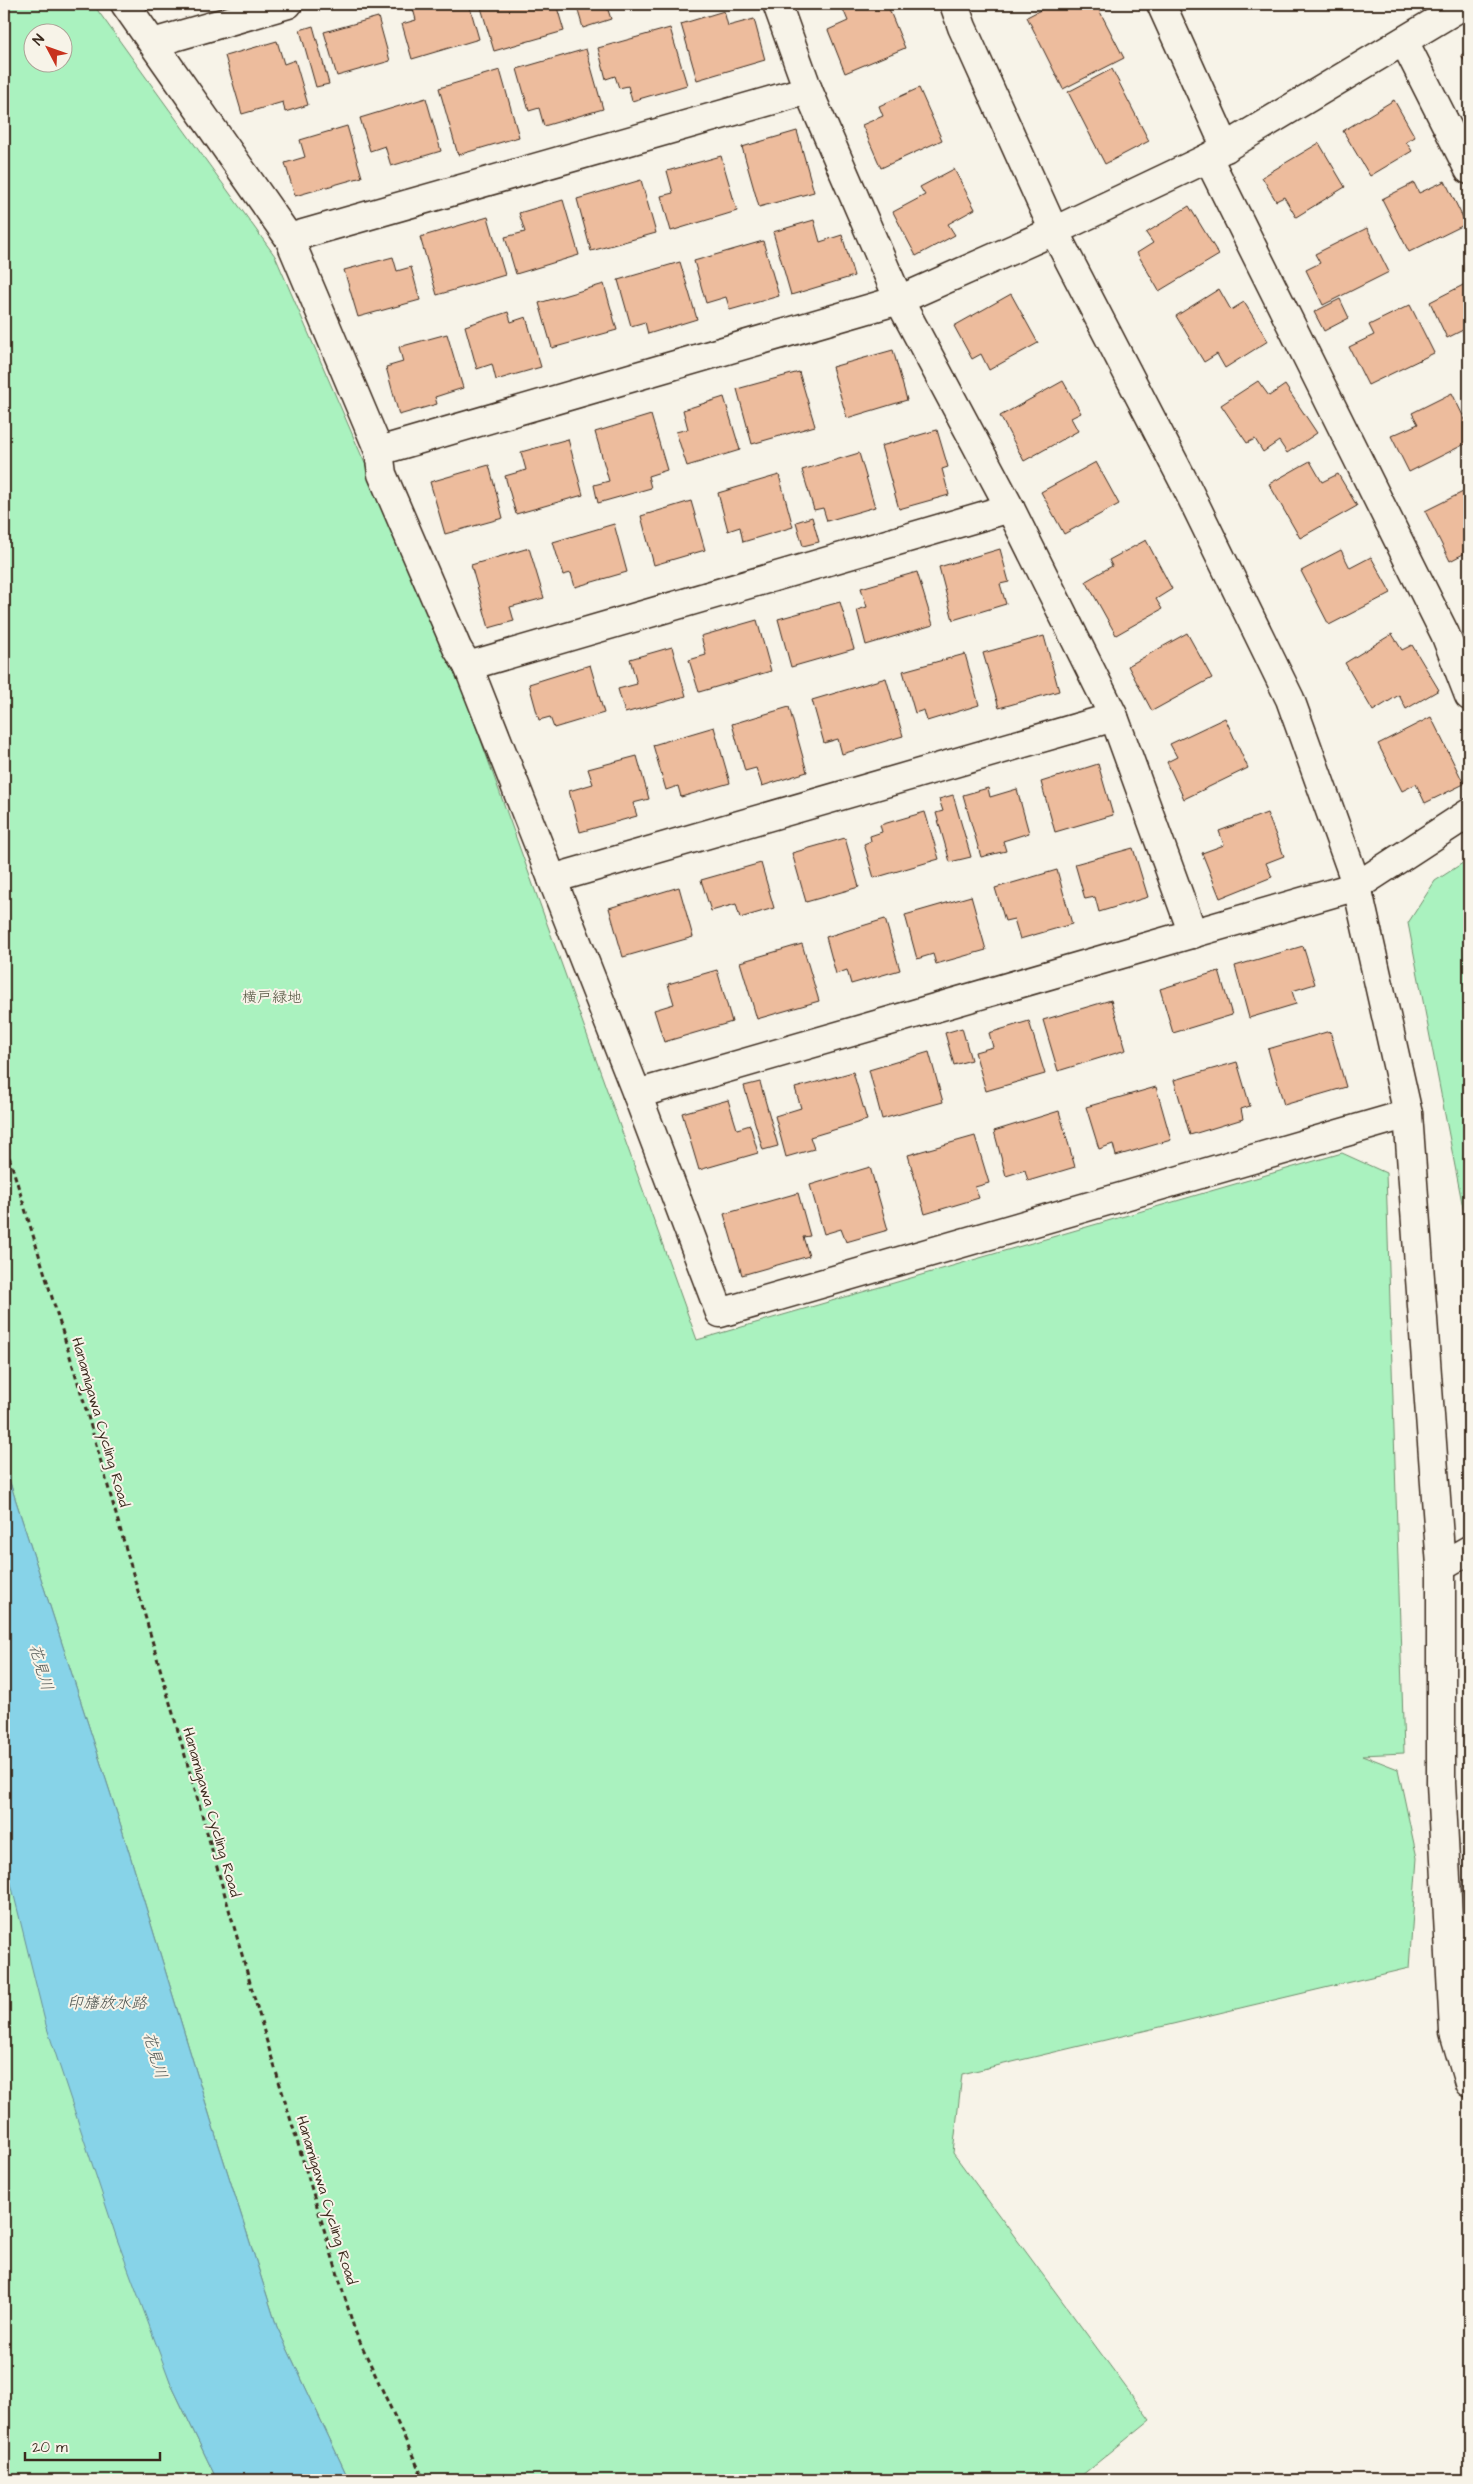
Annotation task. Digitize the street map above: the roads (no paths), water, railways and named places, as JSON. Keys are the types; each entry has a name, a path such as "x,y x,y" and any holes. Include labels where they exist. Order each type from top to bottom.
{"street":[{"path":"125,4 289,238 379,451 382,474 457,648 468,666 720,1313 1408,1114"},
{"path":"153,43 288,4"},
{"path":"777,4 808,90 899,300 1010,508 1114,717 1193,934"},
{"path":"954,4 962,27 1054,231 1186,486 1290,700 1357,886 1408,1114 1442,1566 1441,1784 1454,2032 1469,2083"},
{"path":"1162,4 1217,153 1445,634 1469,696"},
{"path":"379,451 899,300 1054,231 1217,153 1465,4"},
{"path":"1404,42 1469,170"},
{"path":"289,238 808,90"},
{"path":"468,666 1010,508"},
{"path":"552,880 1114,717"},
{"path":"636,1094 1357,886 1469,813"},
{"path":"1442,1566 1469,1550"}],"water":[{"name":"印旛放水路","path":"4,1464 121,1826 214,2130 277,2327 349,2480 217,2480 171,2384 117,2239 46,2025 4,1855"}],"park label":[{"name":"横戸緑地","path":"272,997"}],"water label":[{"name":"花見川","path":"42,1667"},
{"name":"花見川","path":"156,2055"}]}
